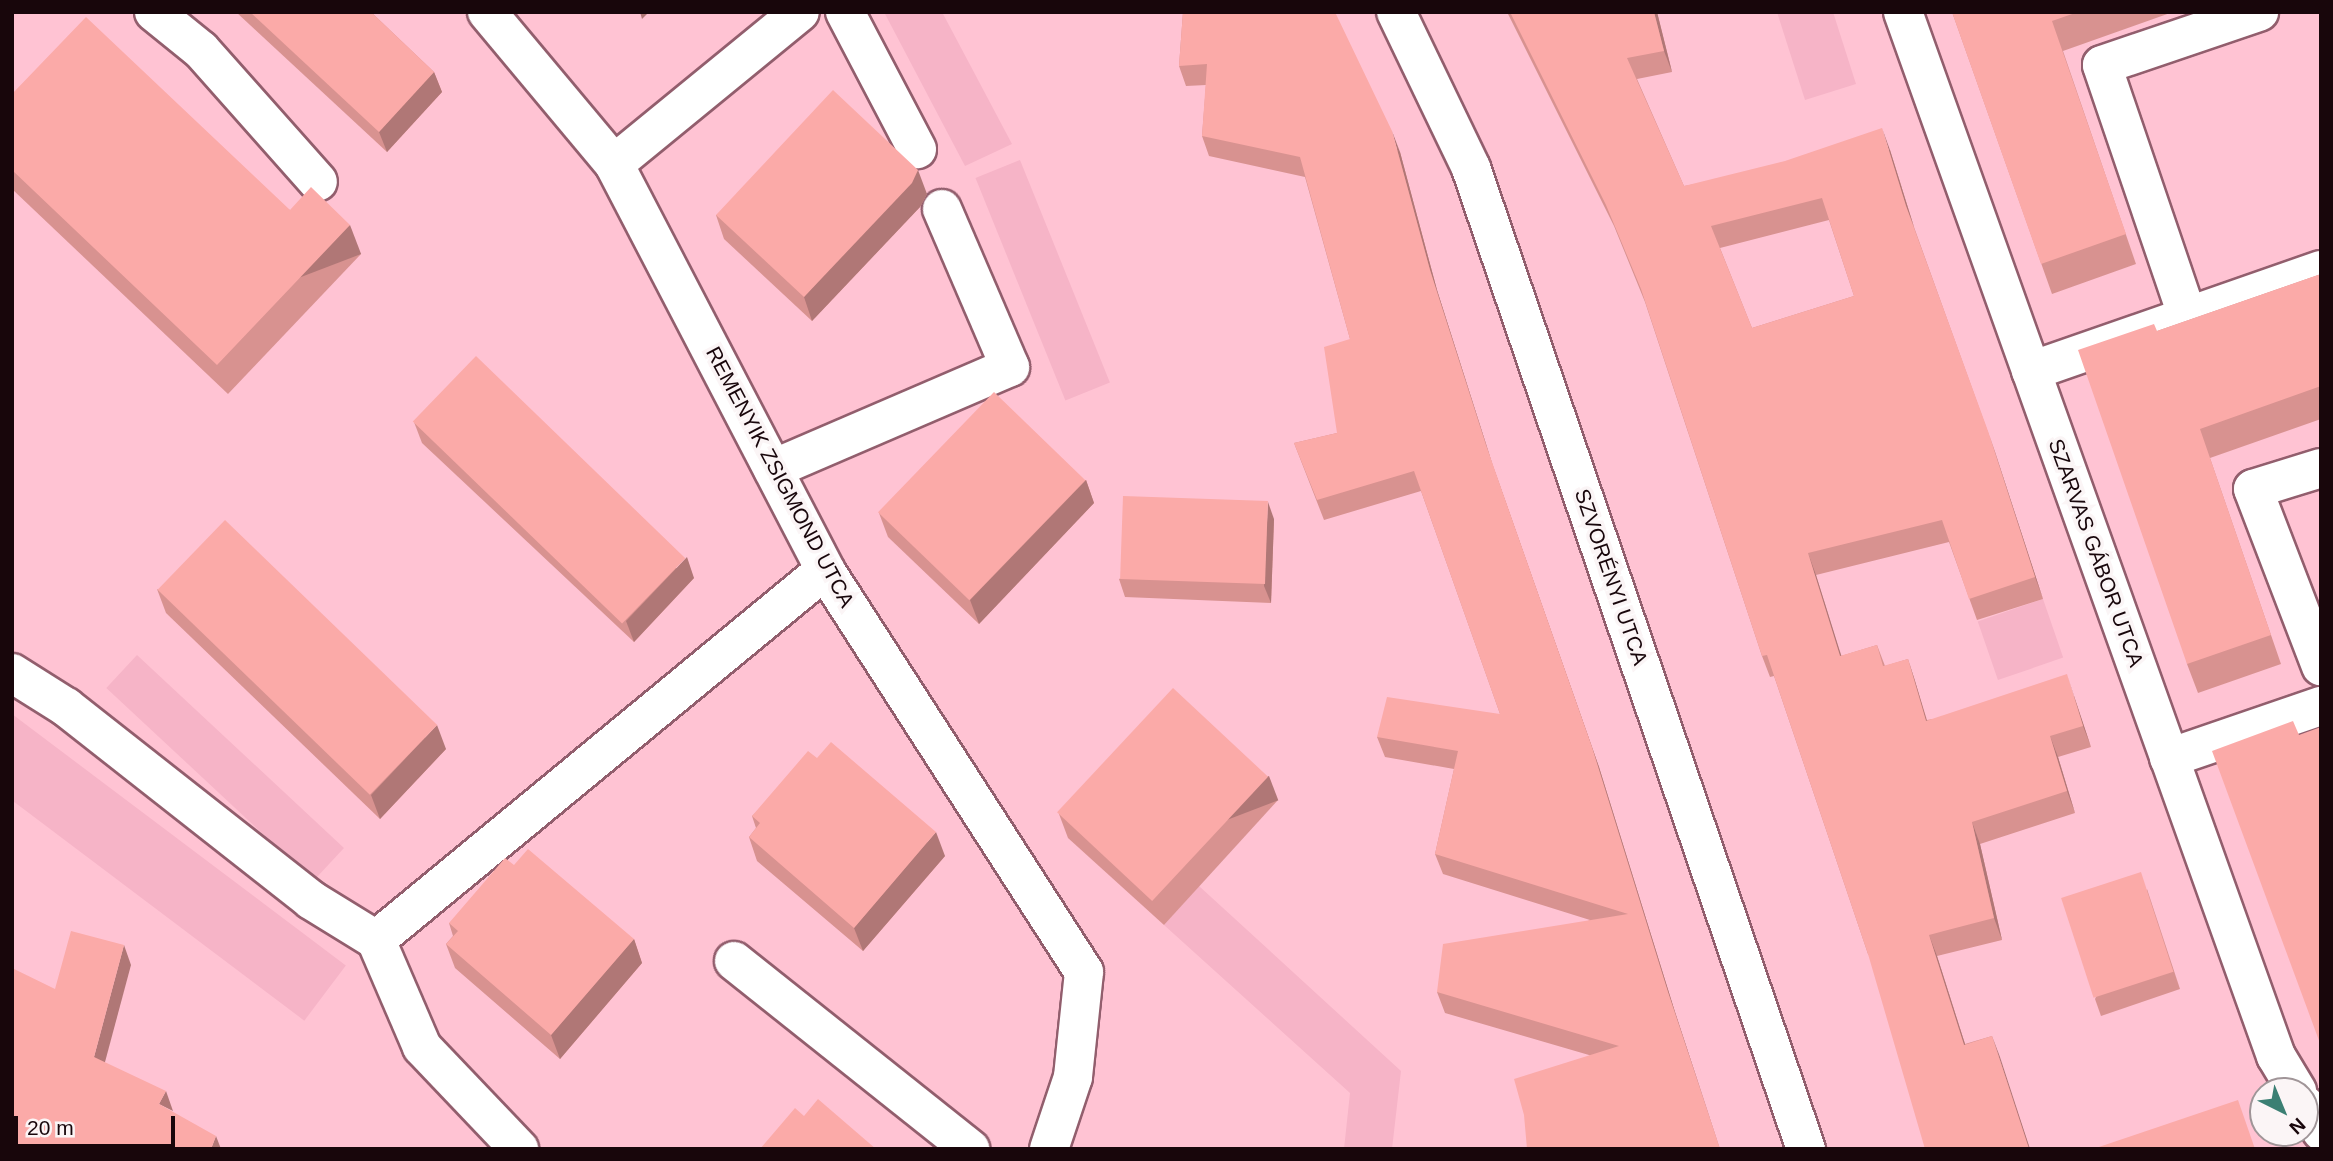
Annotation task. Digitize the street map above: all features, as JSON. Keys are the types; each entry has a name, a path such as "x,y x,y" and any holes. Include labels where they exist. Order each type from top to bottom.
{"street":[{"path":"153,12 201,50 318,183"},
{"name":"REMENYIK ZSIGMOND UTCA","path":"487,12 614,164 825,570 1084,972 1073,1077 1049,1149"},
{"path":"614,164 800,12"},
{"path":"845,12 917,149"},
{"name":"SZVORÉNYI UTCA","path":"1396,12 1471,168 1806,1149"},
{"name":"SZARVAS GÁBOR UTCA","path":"1903,12 2276,1056 2289,1077"},
{"path":"2188,318 2102,65 2259,12"},
{"path":"773,469 1010,367 942,209"},
{"path":"2031,372 2321,270"},
{"path":"2321,468 2253,489 2321,666"},
{"path":"376,940 825,570"},
{"path":"12,673 66,707 311,900 376,940 422,1047 519,1149"},
{"path":"2169,758 2321,706"},
{"path":"734,961 970,1149"}],"shaded area":[{"path":"884,12 942,12 1012,144 965,166"},
{"path":"1777,12 1833,12 1856,84 1805,100"},
{"path":"1020,160 1110,383 1065,401 975,178"},
{"path":"2043,599 2063,658 1998,680 1978,621"},
{"path":"137,655 344,848 313,881 106,688"},
{"path":"12,714 346,966 304,1021 12,800"},
{"path":"1199,886 1401,1071 1392,1149 1344,1149 1350,1093 1164,925"}],"building":[{"path":"250,12 371,12 434,72 379,132"},
{"path":"1183,12 1335,12 1392,131 1430,270 1486,445 1592,747 1720,1149 1527,1149 1524,1115 1514,1079 1619,1046 1437,992 1443,944 1628,914 1435,854 1458,751 1377,737 1387,697 1500,714 1414,471 1317,500 1294,443 1337,433 1324,347 1350,339 1300,157 1202,136 1207,64 1179,66"},
{"path":"1510,12 1654,12 1664,51 1627,58 1684,186 1785,161 1882,128 1906,206 1988,431 2035,577 1969,599 1942,520 1808,553 1840,656 1877,645 1883,666 1908,659 1926,721 2067,674 2083,726 2050,736 2067,791 1972,822 1994,918 1929,935 1964,1045 1992,1036 2029,1149 1925,1149 1868,954 1767,655 1762,656 1641,289 1606,205","holes":["1822,198 1854,296 1752,328 1711,226"]},
{"path":"1952,12 2078,12 2052,21 2126,234 2041,264"},
{"path":"86,17 290,210 311,187 350,225 217,365 12,170 12,94"},
{"path":"833,90 918,170 912,183 804,297 716,215"},
{"path":"2321,274 2321,386 2200,429 2271,635 2187,664 2078,350 2154,324 2157,331"},
{"path":"476,356 685,558 622,624 413,421"},
{"path":"994,392 1085,480 969,600 878,512"},
{"path":"1123,496 1268,501 1265,584 1120,579"},
{"path":"225,520 437,725 370,795 158,590"},
{"path":"1173,688 1268,777 1152,901 1057,812"},
{"path":"2293,721 2299,735 2321,727 2321,1046 2212,751"},
{"path":"831,742 936,832 854,928 749,837 760,823 752,816 808,751 817,758"},
{"path":"528,849 634,939 551,1035 446,944 458,931 449,923 505,858 514,865"},
{"path":"2141,872 2173,972 2094,998 2061,898"},
{"path":"71,931 124,945 94,1057 166,1091 159,1104 216,1136 211,1149 12,1149 12,968 55,989"},
{"path":"818,1099 876,1149 760,1149 795,1108 804,1116"},
{"path":"2238,1100 2249,1132 2249,1147 2255,1149 2093,1149"}]}
